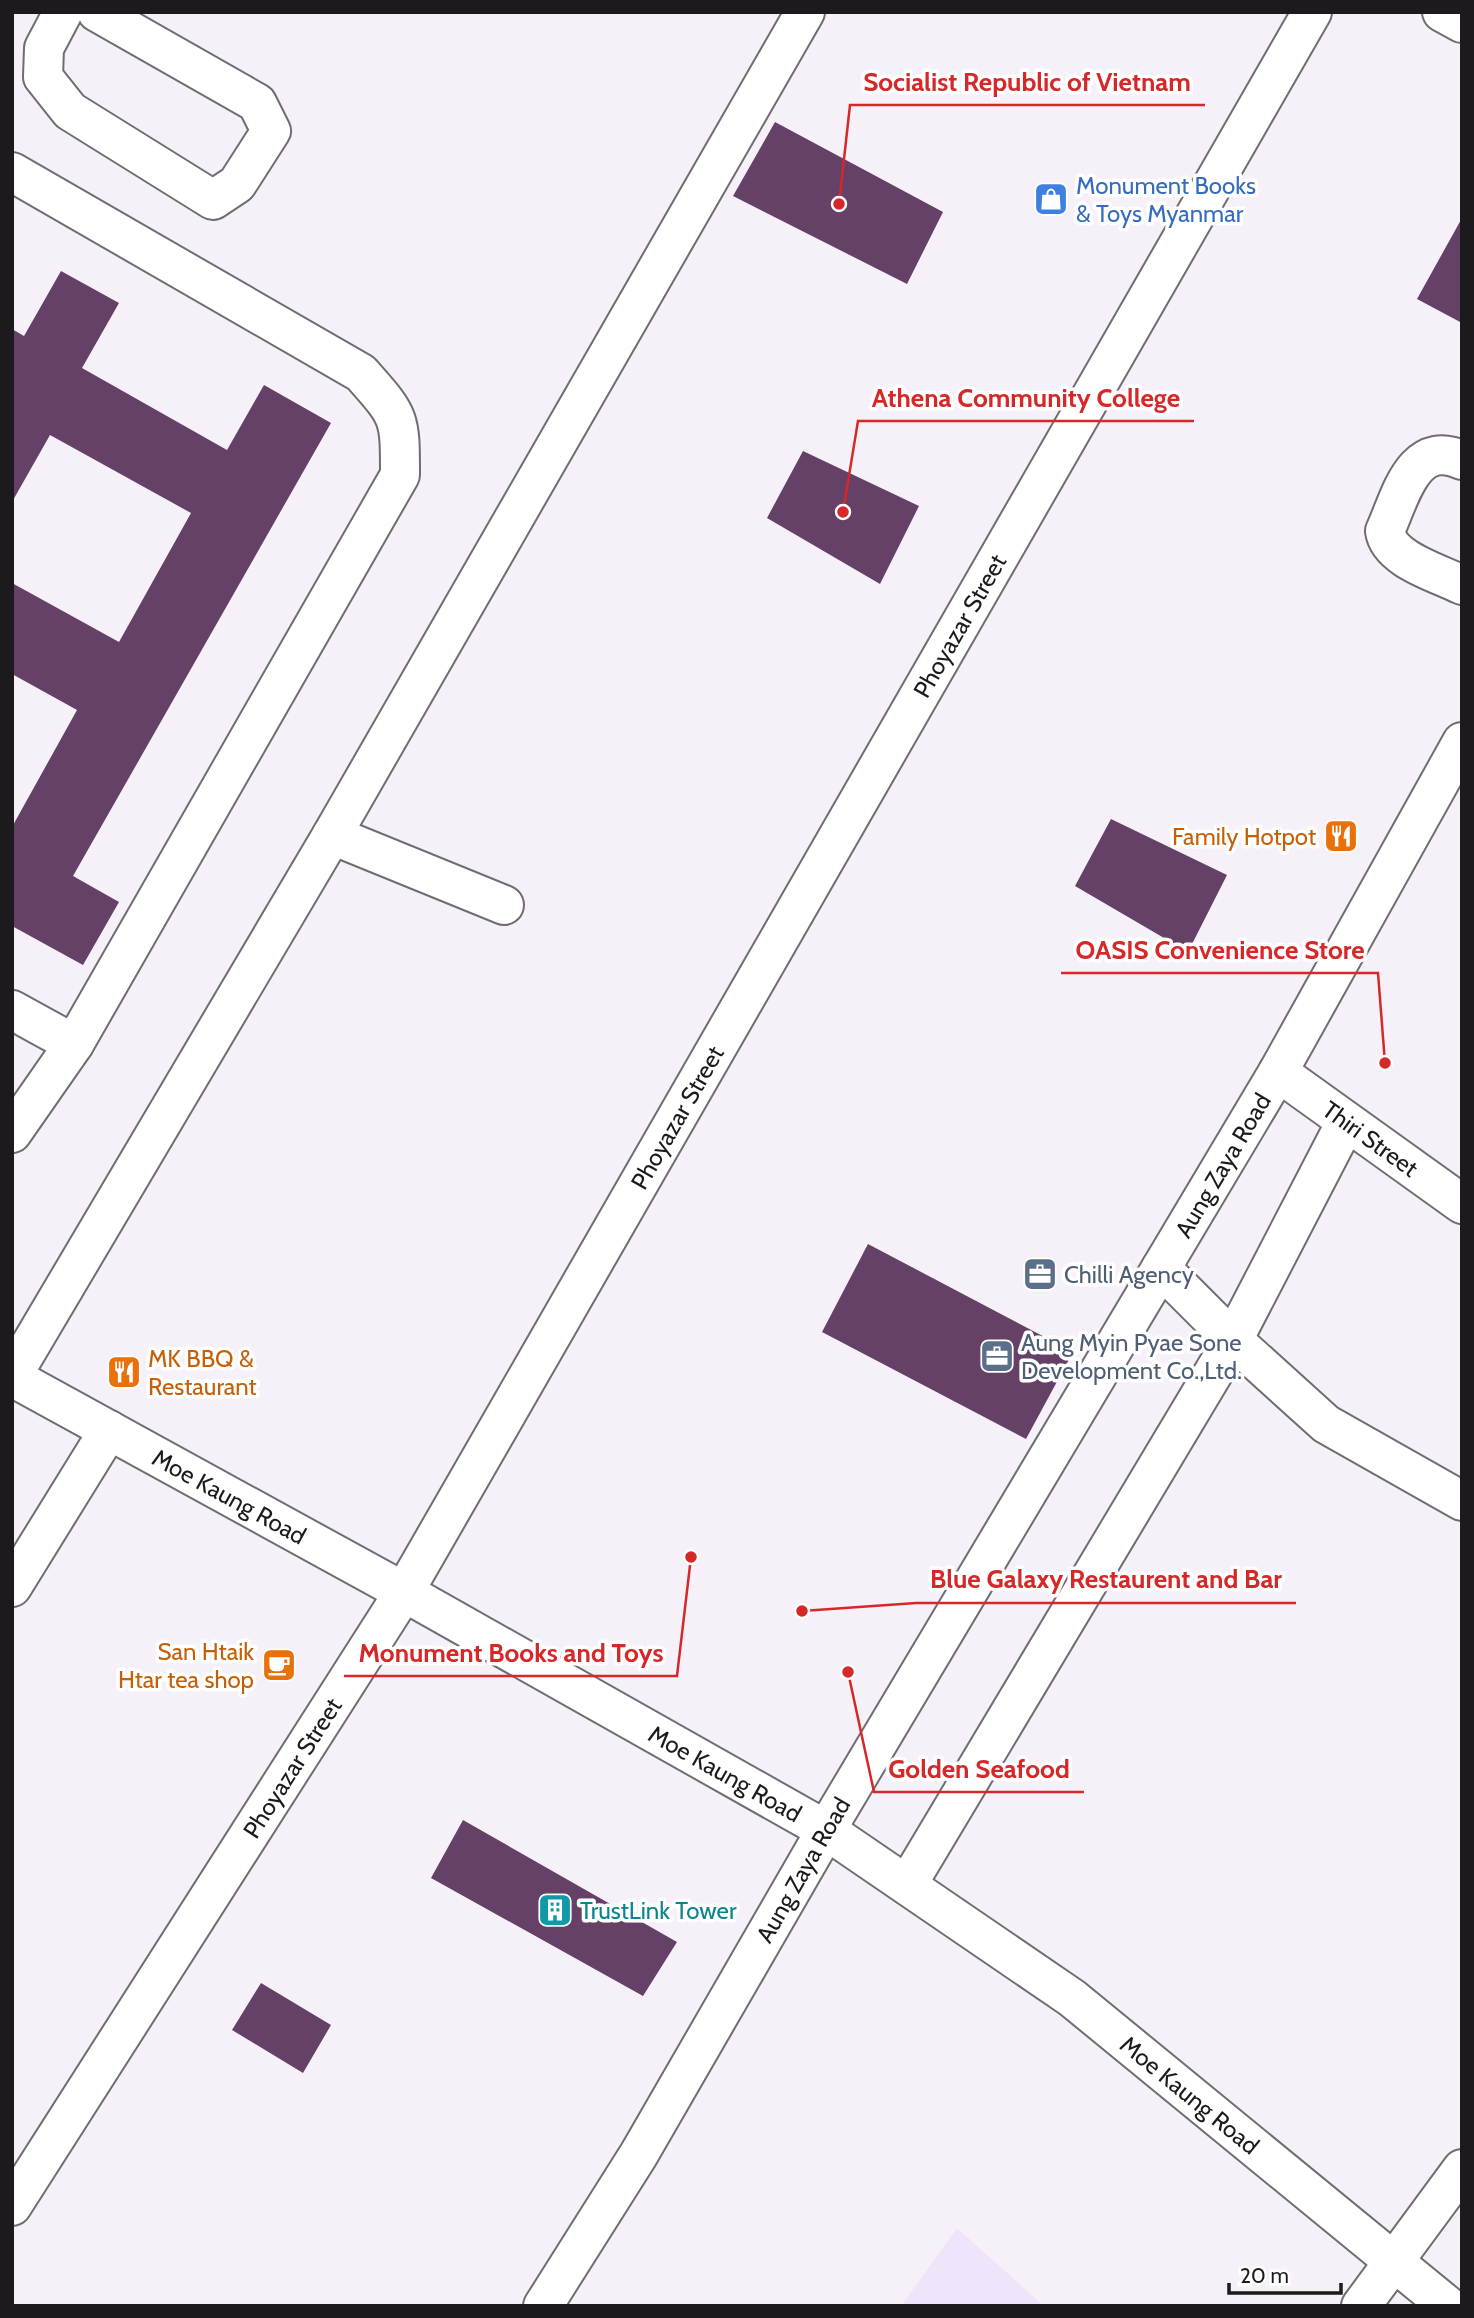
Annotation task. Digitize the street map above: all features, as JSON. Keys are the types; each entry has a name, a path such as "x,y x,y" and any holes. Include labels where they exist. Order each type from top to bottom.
{"street":[{"path":"63,12 44,48 43,77 70,111 213,200 237,184 271,131 257,103 97,12"},
{"path":"12,1376 332,835 805,12"},
{"name":"Phoyazar Street","path":"12,2206 404,1592 1312,12"},
{"path":"1441,12 1462,23"},
{"path":"12,172 361,373 393,409 400,428 400,475 74,1044 12,1133"},
{"path":"1462,460 1447,453 1433,454 1422,462 1411,473 1385,531 1389,542 1400,554 1462,584"},
{"name":"Aung Zaya Road","path":"543,2306 639,2154 826,1829 1278,1072 1457,763"},
{"path":"332,835 504,905"},
{"path":"12,1010 74,1044"},
{"name":"Thiri Street","path":"1278,1072 1462,1204"},
{"path":"907,1885 1233,1340 1346,1122"},
{"path":"1161,1268 1233,1340 1326,1424 1462,1502"},
{"name":"Moe Kaung Road","path":"12,1376 826,1829 1072,1998 1448,2306"},
{"path":"12,1587 109,1430"},
{"path":"1361,2306 1462,2169"}],"shaded area":[{"path":"957,2228 1044,2306 901,2306"}],"building":[{"path":"775,122 943,212 907,284 733,196"},
{"path":"1462,218 1462,323 1417,299"},
{"path":"61,271 119,303 82,368 227,450 264,385 331,423 73,876 119,902 83,965 12,926 12,827 77,710 12,674 12,583 119,642 191,513 50,435 12,502 12,329 24,336"},
{"path":"803,451 919,506 880,584 767,518"},
{"path":"1111,819 1227,875 1188,952 1075,886"},
{"path":"868,1244 1073,1352 1026,1439 822,1332"},
{"name":"TrustLink Tower","path":"463,1820 677,1942 643,1996 431,1878"},
{"path":"261,1983 331,2025 303,2073 232,2030"}],"place":[{"name":"Monument Books & Toys Myanmar","path":"1051,199"},
{"name":"Socialist Republic of Vietnam","path":"839,204"},
{"name":"Athena Community College","path":"843,512"},
{"name":"Family Hotpot","path":"1341,836"},
{"name":"OASIS Convenience Store","path":"1385,1063"},
{"name":"Chilli Agency","path":"1040,1274"},
{"name":"Aung Myin Pyae Sone Development Co.,Ltd.","path":"997,1356"},
{"name":"MK BBQ & Restaurant","path":"124,1372"},
{"name":"Monument Books and Toys","path":"691,1557"},
{"name":"Blue Galaxy Restaurent and Bar","path":"802,1611"},
{"name":"San Htaik Htar tea shop","path":"279,1665"},
{"name":"Golden Seafood","path":"848,1672"},
{"name":"TrustLink Tower","path":"555,1910"}]}
